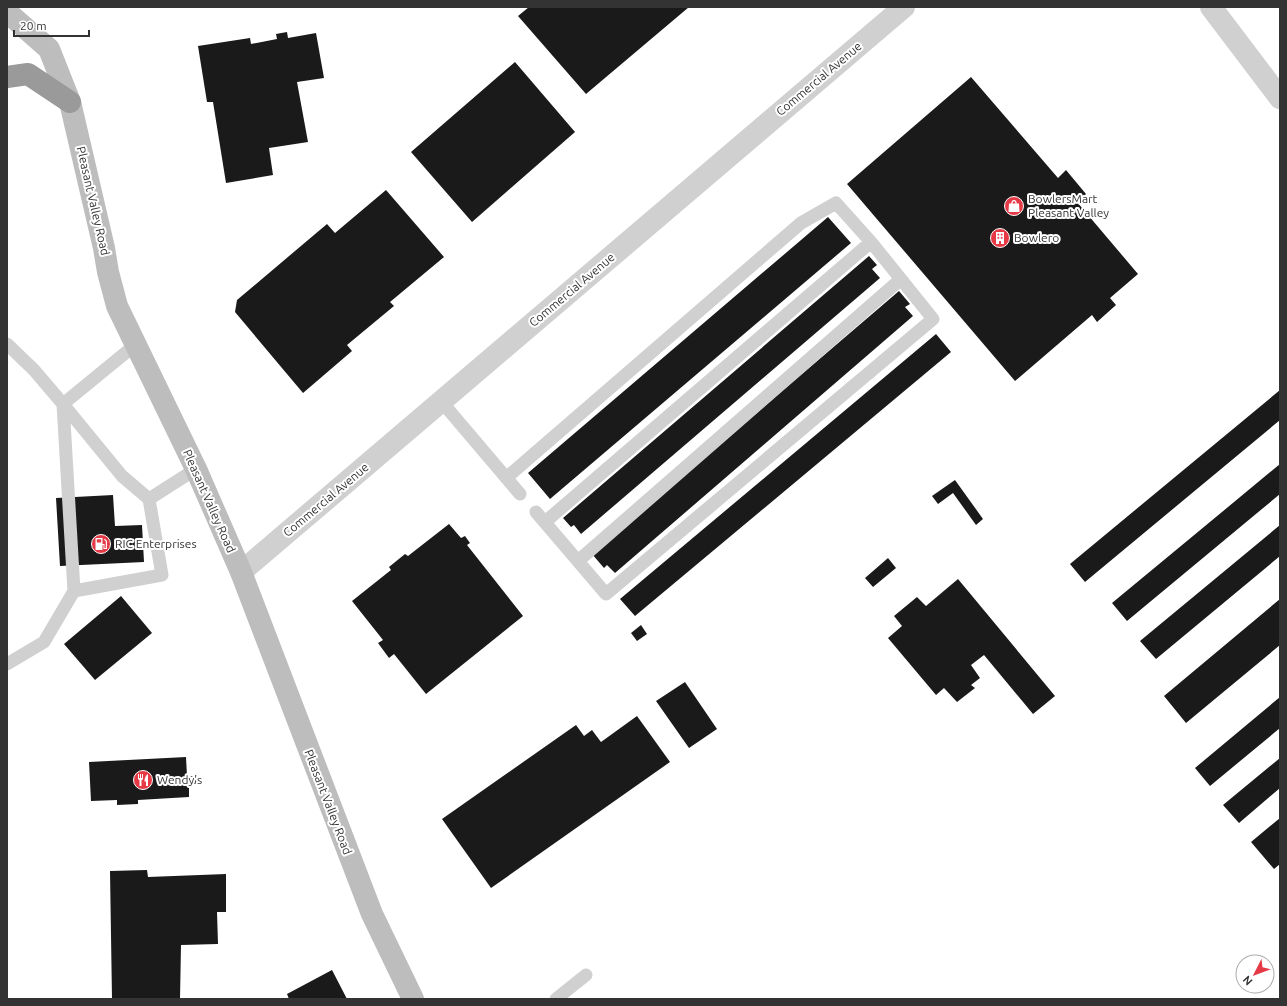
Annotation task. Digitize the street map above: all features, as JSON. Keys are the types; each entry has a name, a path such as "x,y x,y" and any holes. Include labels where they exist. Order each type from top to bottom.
{"highway":[{"path":"7,76 28,74 70,102"}],"street":[{"name":"Commercial Avenue","path":"241,572 904,7"},
{"path":"1211,7 1280,98"},
{"name":"Pleasant Valley Road","path":"7,12 49,50 70,102 117,306 196,470 241,572 369,906 413,999"}],"lane":[{"path":"506,478 801,223 836,203 871,242 934,319 606,594 540,517 871,242"},
{"path":"578,560 901,278"},
{"path":"7,344 34,370 122,476 149,499 162,575 74,591"},
{"path":"63,404 135,345"},
{"path":"441,401 520,494"},
{"path":"7,664 44,642 74,591 63,404"},
{"path":"149,499 196,470"},
{"path":"556,999 586,975"}],"building":[{"path":"529,7 689,7 586,94 518,16"},
{"path":"287,32 288,38 316,33 324,78 297,82 308,142 269,148 273,175 226,183 213,102 207,102 198,46 250,38 251,44 277,39 276,34"},
{"path":"515,62 575,132 472,222 411,152"},
{"name":"Bowlero","path":"971,77 1058,178 1066,170 1086,194 1077,202 1138,274 1110,298 1116,305 1097,322 1092,315 1015,381 847,184"},
{"path":"386,190 444,257 390,302 394,306 347,345 352,351 303,393 235,312 237,300 327,224 335,233"},
{"path":"828,217 851,243 550,499 528,473"},
{"path":"869,256 877,265 872,269 880,278 581,534 574,525 571,527 563,518"},
{"path":"899,291 910,304 905,307 913,316 615,573 607,565 604,568 592,554"},
{"path":"936,334 951,352 635,616 620,599"},
{"path":"1280,390 1280,420 1085,582 1070,564"},
{"path":"1280,464 1280,494 1127,621 1112,603"},
{"path":"955,480 983,519 976,525 953,493 938,504 932,496"},
{"name":"RIC Enterprises","path":"113,495 115,526 142,525 144,562 60,566 56,498"},
{"path":"449,524 461,538 465,536 470,543 467,545 523,616 426,694 394,654 389,658 378,643 383,640 352,601 391,570 389,567 405,554 408,556"},
{"path":"1280,525 1280,556 1156,659 1140,641"},
{"path":"888,558 896,568 873,587 865,578"},
{"path":"958,579 1055,696 1033,714 984,655 971,665 980,678 971,685 975,688 957,702 944,688 936,695 888,638 902,626 894,616 917,597 926,606"},
{"path":"121,596 152,633 95,680 64,644"},
{"path":"1280,599 1280,645 1186,723 1164,696"},
{"path":"641,625 647,634 637,641 631,633"},
{"path":"685,682 717,729 689,748 656,701"},
{"path":"1280,697 1280,728 1210,786 1195,768"},
{"path":"637,716 670,762 491,888 442,819 576,725 584,736 592,730 601,742"},
{"name":"Wendy's","path":"186,757 187,776 197,776 197,784 189,784 189,797 138,800 138,804 117,805 117,800 91,801 89,762"},
{"path":"1280,758 1280,788 1239,823 1223,805"},
{"path":"1280,818 1280,864 1274,869 1251,842"},
{"path":"147,870 148,877 226,874 226,912 217,912 218,944 181,945 180,999 112,999 110,871"},
{"path":"332,970 347,999 289,999 287,994"}],"place":[{"name":"BowlersMart Pleasant Valley","path":"1014,206"},
{"name":"Bowlero","path":"1000,238"},
{"name":"RIC Enterprises","path":"101,544"},
{"name":"Wendy's","path":"143,780"}]}
